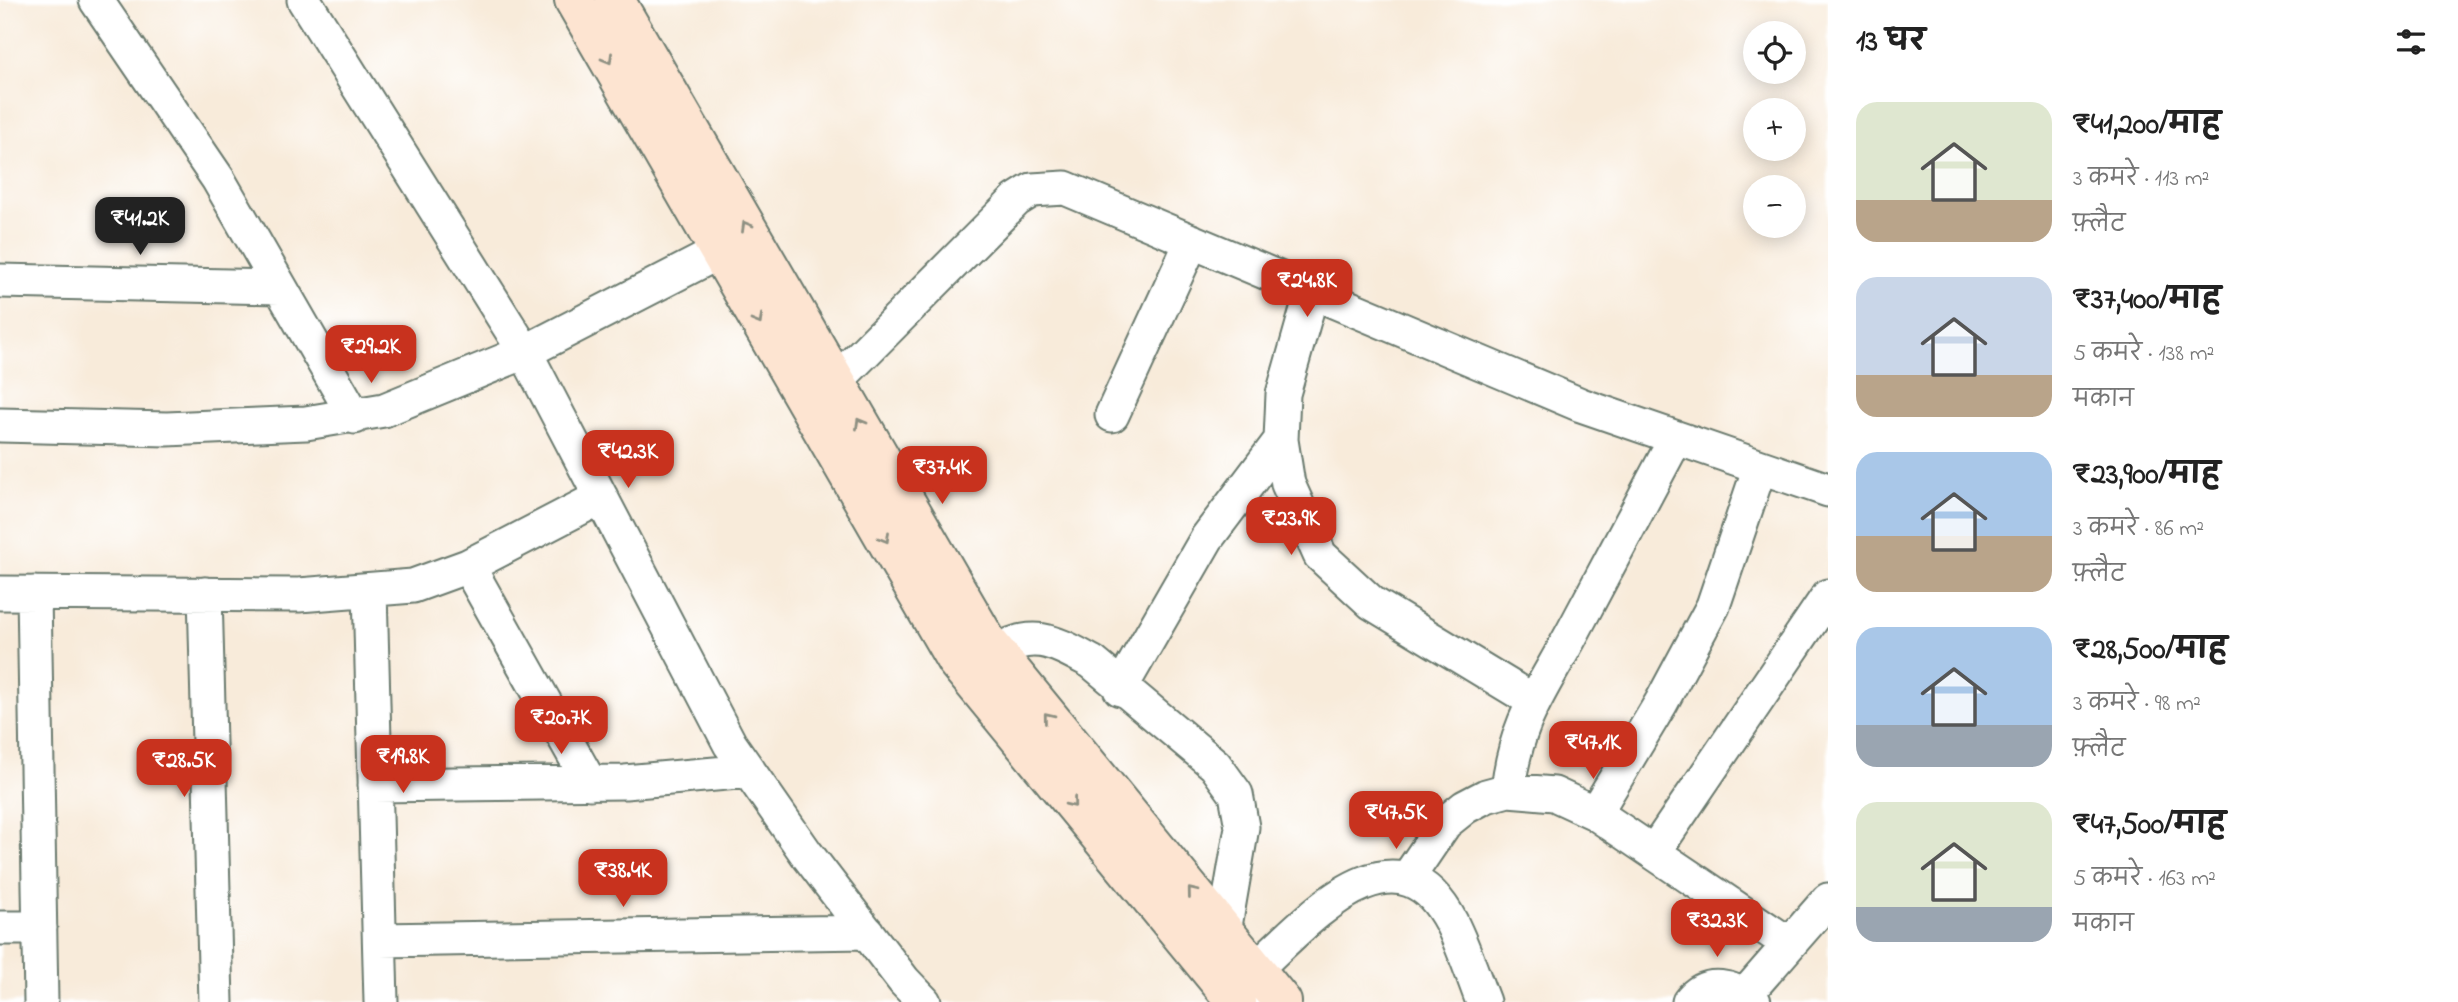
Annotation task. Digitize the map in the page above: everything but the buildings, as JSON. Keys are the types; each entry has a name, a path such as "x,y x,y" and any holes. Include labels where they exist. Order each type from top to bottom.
{"main road":[{"path":"574,0 956,661 1236,1002"},
{"path":"615,0 996,653 1224,932 1254,985 1282,1002"}],"street":[{"path":"96,0 218,180 355,417"},
{"path":"304,0 525,352 730,744 867,932 924,1002"},
{"path":"836,381 1016,200 1032,190 1065,188 1581,405 1828,490"},
{"path":"1112,415 1192,241"},
{"path":"0,425 166,429 306,423 355,417 384,410 525,352 719,252"},
{"path":"0,281 280,287"},
{"path":"1312,292 1283,394 1281,440 1288,484 1320,555 1372,603 1532,700"},
{"path":"1508,790 1512,754 1532,700 1571,636 1676,438"},
{"path":"1120,689 1207,538 1281,440"},
{"path":"1595,813 1661,703 1713,606 1760,467"},
{"path":"0,593 299,596 413,586 468,566 601,497"},
{"path":"468,566 590,783"},
{"path":"370,590 381,1002"},
{"path":"34,593 41,1002"},
{"path":"205,594 216,1002"},
{"path":"1654,852 1828,596"},
{"path":"996,653 1012,642 1040,639 1092,662 1120,689 1215,765 1236,794 1242,827 1224,932"},
{"path":"375,785 590,783 749,772"},
{"path":"1407,879 1446,823 1475,801 1508,790 1554,794 1595,813 1790,944"},
{"path":"1254,985 1350,887 1369,879 1407,879 1434,899 1450,921 1483,1002"},
{"path":"1689,1002 1703,990 1713,986 1733,989 1750,999 1790,944 1828,900"},
{"path":"0,928 40,928"},
{"path":"380,940 867,932"}]}
